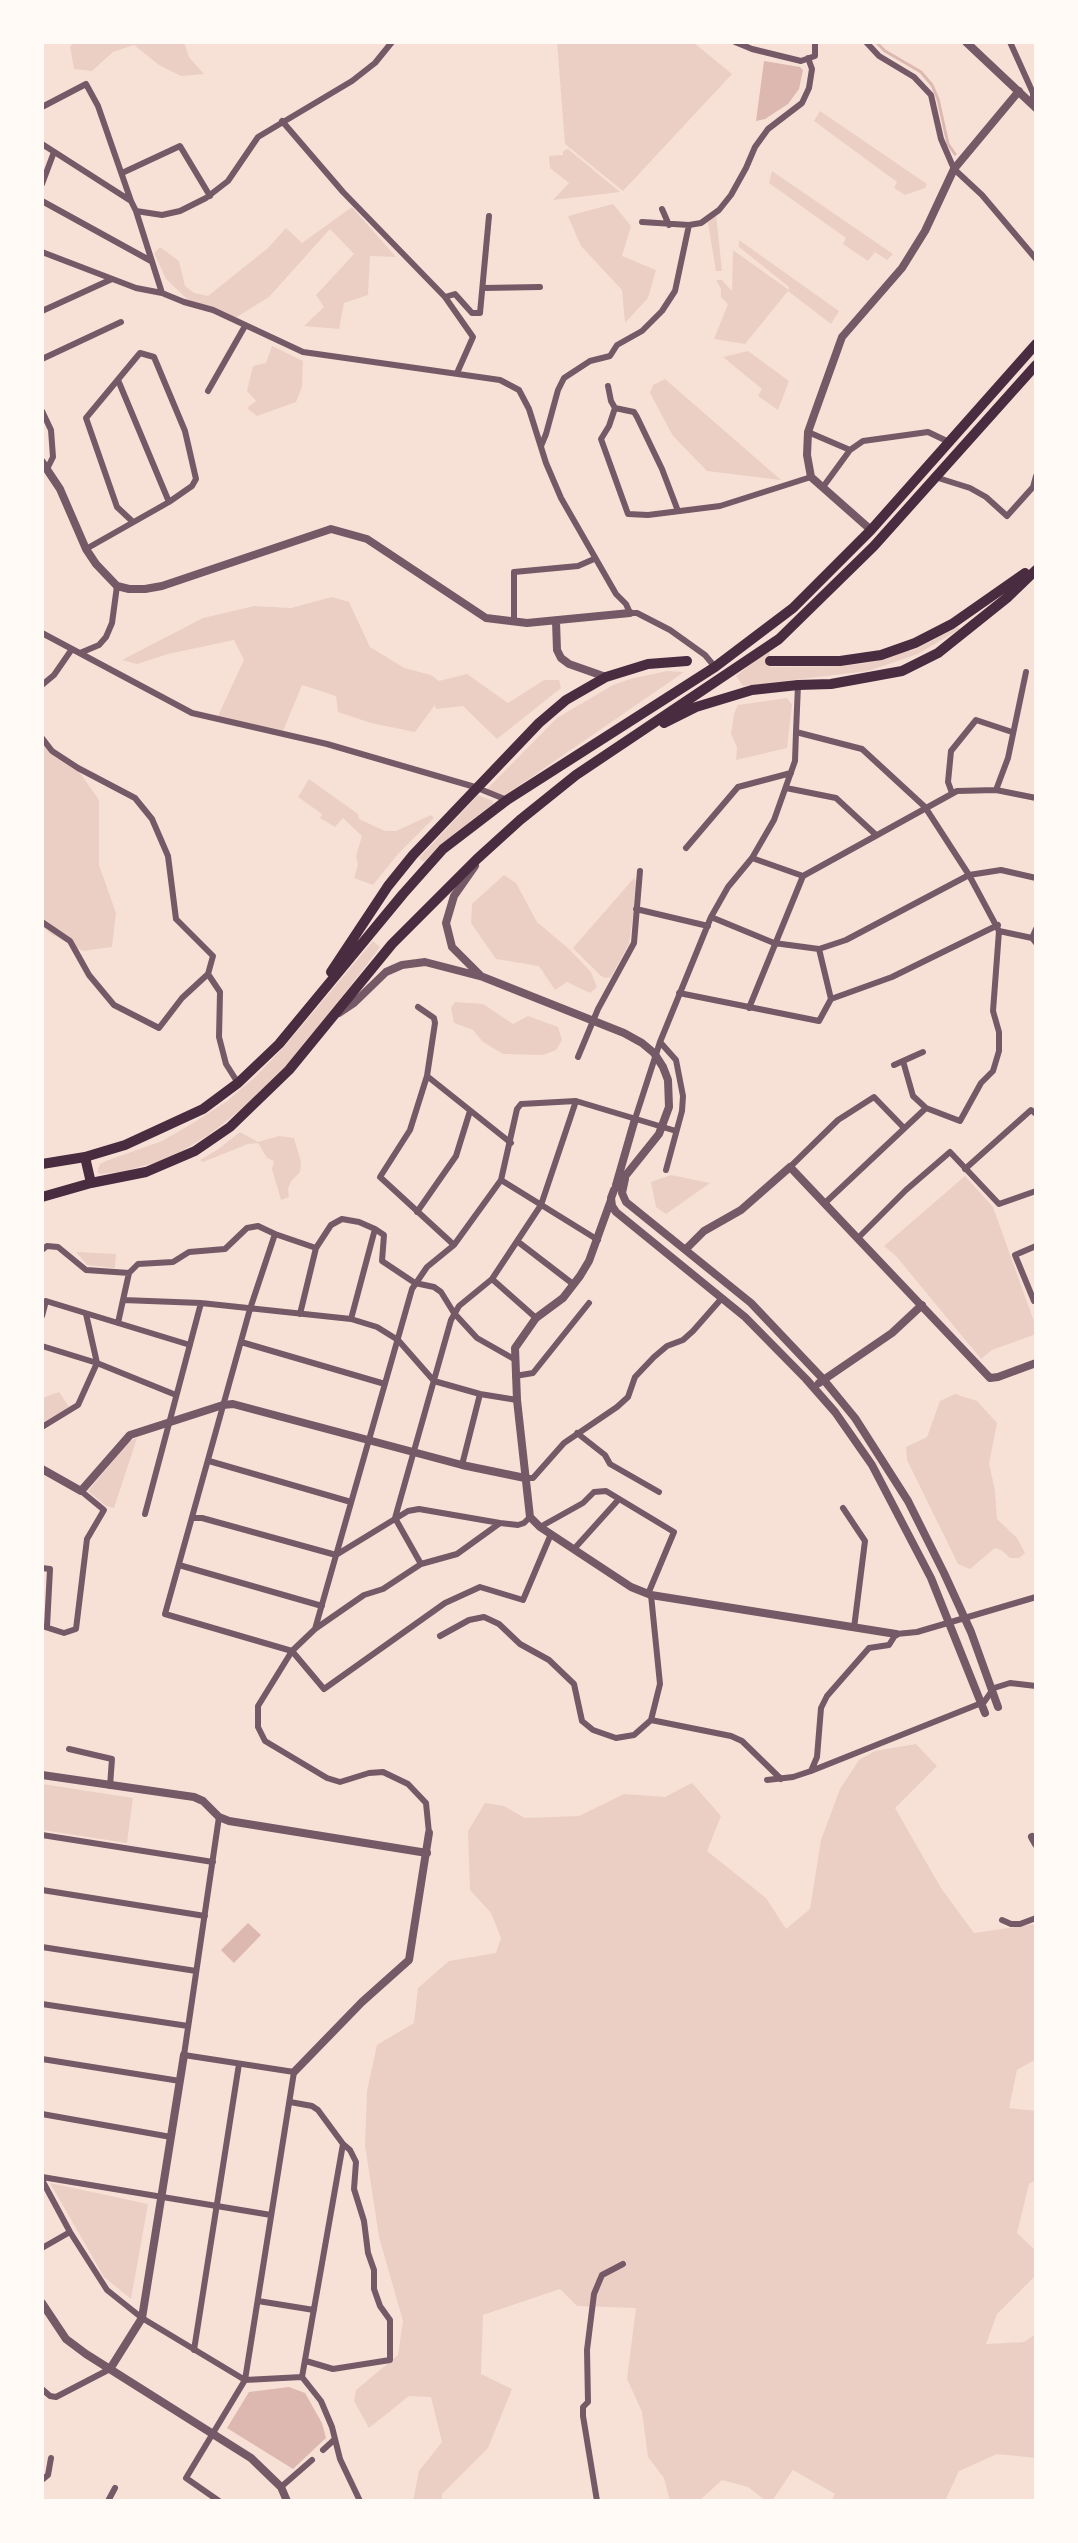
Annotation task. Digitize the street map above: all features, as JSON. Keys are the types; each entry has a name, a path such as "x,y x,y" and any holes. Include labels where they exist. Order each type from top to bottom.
{"highway":[{"path":"42,1164 85,1157 125,1145 168,1127 202,1109 238,1083 279,1044 434,859 466,830 507,800 715,667 793,608 871,530 1036,344"},
{"path":"42,1197 91,1183 146,1172 179,1159 230,1127 289,1070 405,929 486,851 550,794 603,755 779,639 874,546 1036,365"},
{"path":"770,661 840,661 881,655 915,643 968,614 1036,565"},
{"path":"628,739 696,707 731,695 752,690 831,684 902,670 938,652 1008,597 1036,570"},
{"path":"305,1012 388,886 413,855 475,787 539,723 566,700 606,678 648,664 687,661"},
{"path":"85,1157 91,1183"}],"street":[{"path":"136,211 162,215 180,211 210,196 228,181 258,137 352,81 375,63 392,42"},
{"path":"735,42 752,49 801,61 814,56 815,42"},
{"path":"866,42 879,56 914,77 931,95 941,139 954,169 982,195 1036,259"},
{"path":"966,42 1035,105"},
{"path":"1010,42 1033,93 1035,105"},
{"path":"642,222 689,225 701,223 719,210 731,195 755,147 768,129 802,103 809,88 812,69 808,58"},
{"path":"42,107 86,84 98,106 136,211 162,293"},
{"path":"871,530 811,477 807,465 808,432 842,337 902,268 925,231 954,169 1019,91"},
{"path":"282,121 343,192 445,297 473,337 457,373"},
{"path":"42,144 131,201"},
{"path":"122,174 180,146 210,196"},
{"path":"42,184 54,152"},
{"path":"42,201 151,261"},
{"path":"662,209 669,225"},
{"path":"445,297 455,294 472,313 480,313 489,216"},
{"path":"541,446 558,390 564,378 590,361 610,356 617,345 642,332 662,311 675,291 689,225"},
{"path":"42,252 113,279 213,310 303,352 500,380 519,390 529,409 561,498 594,559 630,613"},
{"path":"42,311 113,279"},
{"path":"483,288 540,287"},
{"path":"42,359 121,321"},
{"path":"208,391 245,326"},
{"path":"86,549 169,502 192,486 196,479 184,431 154,357 140,353 86,418 117,507 133,522"},
{"path":"118,380 169,502"},
{"path":"608,386 615,408 609,426 601,439 628,514 720,506 811,477"},
{"path":"615,408 634,412 662,469 678,511"},
{"path":"42,411 51,430 53,457 44,466 60,489 86,549 96,564 117,586 144,590 162,586 331,529 367,539 486,618 514,622 556,621 637,613 670,630 705,655 715,667"},
{"path":"808,432 850,450"},
{"path":"823,487 850,450 863,441 928,432 949,442"},
{"path":"935,477 970,488 986,497 1006,516 1033,487 1036,476"},
{"path":"514,622 514,572 578,567 594,559"},
{"path":"80,653 99,645 106,637 112,623 117,586"},
{"path":"556,621 557,650 561,658 569,664 606,678"},
{"path":"42,633 192,712 327,744 475,787 507,800"},
{"path":"42,685 54,675 72,649"},
{"path":"996,790 1008,758 1026,672"},
{"path":"798,685 795,761 786,788 774,820 752,858 728,887 711,917 679,993 660,1042 598,1240 589,1261 563,1298 536,1318 514,1348 517,1400 530,1517 550,1534 631,1587 649,1595 854,1628 896,1634 917,1632 1036,1597"},
{"path":"952,793 948,782 951,751 976,720 1012,732"},
{"path":"796,732 862,749 925,807 969,875 998,928 993,1011 999,1032 999,1042 993,1071 981,1083 960,1121 926,1108 913,1096 903,1061"},
{"path":"42,738 52,751 78,768 135,798 152,819 168,856 176,919 213,956 208,974 182,998 159,1028 114,1005 89,975 70,942 42,922"},
{"path":"686,848 738,788 791,773"},
{"path":"786,788 836,798 875,834"},
{"path":"749,1008 803,876 952,793 996,790 1036,798"},
{"path":"483,977 452,947 446,923 454,896 486,851"},
{"path":"752,858 803,876"},
{"path":"711,917 774,943 819,949 846,939 969,875 1001,870 1036,878"},
{"path":"578,1056 598,1009 634,943 640,871"},
{"path":"636,909 708,926"},
{"path":"679,993 819,1021 831,999 892,977 998,928 1034,940 1036,929"},
{"path":"819,949 831,999"},
{"path":"332,1017 354,1003 386,972 402,965 425,962 494,981 624,1033 654,1053 663,1067 670,1094 665,1119 659,1134 614,1190 611,1198 612,1206 616,1212 722,1298 770,1342 834,1412 872,1465 931,1578 985,1713"},
{"path":"208,974 220,992 219,1037 226,1064 238,1083"},
{"path":"418,1007 434,1018 435,1023 427,1076 410,1130 380,1178 454,1245"},
{"path":"660,1042 676,1060 683,1096 682,1111 666,1170"},
{"path":"894,1065 922,1052"},
{"path":"427,1076 511,1143"},
{"path":"686,1249 704,1232 741,1210 790,1167 838,1120 874,1097 904,1128"},
{"path":"315,1629 415,1282 427,1267 454,1245 501,1180 517,1109 521,1104 576,1101 676,1131"},
{"path":"420,1564 395,1518 454,1313 459,1306 492,1279 541,1205 576,1101"},
{"path":"826,1202 926,1108"},
{"path":"965,1169 1031,1110 1036,1114"},
{"path":"417,1212 456,1156 470,1111"},
{"path":"859,1237 906,1190 950,1152 999,1204 1036,1191"},
{"path":"790,1167 826,1202 990,1378 1036,1363"},
{"path":"626,1175 622,1192 626,1202 751,1303 823,1379 882,1457 908,1501 944,1573 971,1632 998,1707"},
{"path":"501,1180 598,1240"},
{"path":"300,1314 316,1248 331,1225 342,1219 359,1222 384,1235 382,1261 415,1282 434,1287 441,1292 454,1313 477,1338 514,1359"},
{"path":"118,1323 129,1273 138,1264 173,1262 189,1252 225,1249 247,1228 258,1226 316,1248"},
{"path":"351,1319 375,1229"},
{"path":"275,1234 250,1309 165,1614 292,1651 324,1689 445,1603 480,1587 523,1600 550,1534"},
{"path":"517,1241 573,1284"},
{"path":"42,1250 47,1246 58,1247 86,1270 129,1273"},
{"path":"1036,1246 1014,1254 1034,1301 1036,1301"},
{"path":"492,1279 536,1318"},
{"path":"81,1491 130,1435 224,1404 233,1404 462,1465 533,1478 564,1443 623,1402 633,1389 635,1377 654,1357 667,1346 683,1340 722,1298"},
{"path":"123,1300 201,1303 351,1319 377,1327 398,1340 434,1381 480,1394 517,1400"},
{"path":"42,1316 44,1301 190,1344"},
{"path":"145,1514 201,1303"},
{"path":"515,1376 533,1373 589,1303"},
{"path":"813,1388 892,1333 922,1305"},
{"path":"42,1427 78,1405 97,1363 86,1314"},
{"path":"241,1342 385,1384"},
{"path":"42,1346 97,1363 176,1395"},
{"path":"462,1465 480,1394"},
{"path":"577,1433 604,1455 610,1464 658,1492"},
{"path":"209,1461 351,1502"},
{"path":"42,1470 81,1491 104,1510 87,1539 76,1629 64,1633 44,1627 50,1569 42,1568"},
{"path":"440,1636 469,1620 484,1617 499,1624 520,1644 549,1660 574,1684 582,1721 593,1730 616,1738 633,1735 651,1720 660,1684 649,1595 674,1532 606,1491 594,1492 583,1503 540,1527"},
{"path":"574,1549 619,1499"},
{"path":"843,1508 865,1541 854,1628"},
{"path":"193,1518 202,1518 336,1555 408,1511 419,1509 518,1525 530,1517"},
{"path":"219,2501 186,2478 245,2380 294,2072 362,2002 409,1960 429,1833 426,1803 408,1784 384,1772 369,1773 340,1782 333,1780 265,1741 258,1726 258,1706 292,1651 315,1629 364,1595 383,1588 420,1564 457,1554 501,1523"},
{"path":"180,1565 322,1606"},
{"path":"811,1771 817,1758 821,1708 827,1696 869,1648 889,1645 896,1634"},
{"path":"767,1780 781,1779 811,1771 984,1701 994,1688 1010,1683 1036,1686"},
{"path":"651,1720 731,1736 742,1741 781,1779"},
{"path":"69,1749 112,1759 110,1786"},
{"path":"42,1775 194,1797 203,1801 219,1817 229,1821 427,1853"},
{"path":"42,2389 50,2396 56,2397 110,2369 142,2318 219,1817"},
{"path":"42,1835 213,1863"},
{"path":"42,1890 205,1916"},
{"path":"1002,1920 1020,1924 1036,1918"},
{"path":"42,1947 196,1971"},
{"path":"42,2004 188,2026"},
{"path":"184,2055 294,2072"},
{"path":"42,2059 180,2080"},
{"path":"194,2350 239,2064"},
{"path":"290,2102 312,2106 318,2110 350,2150 356,2162 354,2189 364,2221 368,2253 374,2270 374,2289 380,2306 390,2320 390,2360 333,2369 306,2361"},
{"path":"42,2115 171,2137"},
{"path":"302,2377 343,2144"},
{"path":"42,2178 271,2215"},
{"path":"42,2178 70,2232 107,2290 142,2318 245,2380 302,2377"},
{"path":"42,2248 70,2232"},
{"path":"597,2501 583,2416 583,2407 588,2402 587,2350 594,2294 598,2282 602,2275 623,2264"},
{"path":"258,2301 314,2310"},
{"path":"42,2303 66,2339 251,2458 281,2487 287,2501"},
{"path":"302,2377 321,2402 340,2459 360,2501"},
{"path":"323,2450 335,2439"},
{"path":"42,2480 48,2475 51,2458"},
{"path":"281,2487 312,2460"},
{"path":"108,2501 115,2488"}],"shaded area":[{"path":"77,42 184,42 189,57 204,74 181,76 159,65 134,45 113,52 92,71 74,69 70,46"},
{"path":"557,42 693,42 732,74 623,191 565,144"},
{"path":"764,61 800,67 803,70 799,89 788,104 765,119 756,121"},
{"path":"820,111 927,184 925,188 905,195 894,188 897,182 814,121"},
{"path":"568,149 620,192 553,200 569,183 550,168 549,156 563,155 563,151"},
{"path":"772,171 893,254 887,260 875,252 868,261 843,244 846,238 769,183"},
{"path":"613,204 631,226 622,256 656,270 648,298 625,323 622,290 581,246 568,216"},
{"path":"352,207 396,257 370,256 368,295 344,303 339,329 304,326 324,307 316,295 354,254 330,229 269,297 232,320 187,299 166,279 154,253 160,247 179,261 185,286 194,293 208,296 268,248 286,228 302,243"},
{"path":"716,214 722,271 716,271 708,223"},
{"path":"739,240 839,311 831,324 788,291 745,344 714,339 728,304 721,297 721,289 716,280 722,280 732,291 733,250 789,290 789,287 739,247"},
{"path":"272,346 303,361 302,387 296,402 257,416 247,408 256,401 247,391 253,366 266,363"},
{"path":"748,351 789,381 778,410 758,396 762,389 723,357"},
{"path":"665,379 781,480 707,471 673,436 650,393 653,385"},
{"path":"332,597 349,602 370,647 404,668 431,675 439,681 467,674 508,703 544,680 559,680 561,688 497,739 463,706 436,709 435,705 415,732 371,723 338,712 336,696 302,685 283,731 225,721 218,716 244,660 234,640 168,654 137,664 122,660 203,618 254,606 291,608"},
{"path":"958,627 960,629 918,654 868,671 743,686 736,676 769,650 770,667 841,666 867,663 916,649"},
{"path":"667,671 684,672 504,796 486,790 557,718 613,685"},
{"path":"787,698 792,705 787,748 736,760 737,747 731,734 738,705"},
{"path":"42,740 75,766 99,800 99,865 116,913 112,947 83,951 51,934 42,926"},
{"path":"309,779 358,814 359,819 385,831 396,831 431,815 434,818 398,854 373,885 354,878 358,865 356,856 362,836 343,818 335,827 320,818 322,814 298,797"},
{"path":"478,795 493,801 493,804 440,845 424,862 419,858"},
{"path":"504,875 516,883 537,922 569,949 591,972 597,987 590,993 567,982 555,990 539,966 496,959 471,923 472,904"},
{"path":"634,878 638,884 629,944 611,977 606,978 601,976 573,948"},
{"path":"373,941 380,947 317,1030 289,1064 244,1107 209,1135 168,1159 121,1172 100,1174 97,1172 100,1164 162,1141 227,1101 255,1077 283,1048"},
{"path":"455,1002 483,1004 513,1024 528,1016 558,1027 562,1040 556,1050 543,1055 503,1054 483,1042 473,1030 454,1023 451,1008"},
{"path":"240,1132 258,1142 279,1136 294,1138 301,1162 300,1172 291,1181 288,1189 289,1197 281,1200 272,1169 274,1161 267,1158 258,1143 248,1144 203,1162 200,1160"},
{"path":"671,1175 710,1183 666,1214 656,1207 651,1182"},
{"path":"965,1176 993,1207 1036,1327 1036,1334 992,1350 981,1359 896,1256 884,1246"},
{"path":"76,1252 116,1254 115,1268 87,1265"},
{"path":"59,1392 69,1407 42,1423 42,1398"},
{"path":"955,1394 977,1401 997,1423 989,1464 995,1490 997,1519 1017,1538 1025,1553 1019,1558 1010,1558 995,1548 970,1569 958,1564 907,1460 906,1447 927,1437 940,1401"},
{"path":"137,1438 114,1508 106,1506 88,1491 130,1441"},
{"path":"916,1744 937,1766 895,1808 941,1888 974,1933 1036,1924 1036,2059 1017,2070 1009,2108 1036,2111 1036,2180 1029,2184 1017,2233 1036,2251 1036,2275 997,2314 986,2344 1024,2342 1036,2334 1036,2458 997,2454 959,2471 945,2501 831,2501 835,2494 793,2470 772,2501 766,2501 748,2487 722,2480 699,2501 670,2501 664,2478 648,2457 642,2412 627,2379 636,2308 577,2306 560,2289 483,2315 481,2374 512,2389 488,2448 442,2494 442,2501 413,2501 419,2471 442,2442 431,2397 409,2396 369,2428 354,2401 356,2390 398,2355 403,2321 379,2237 365,2145 367,2091 377,2045 414,2023 418,1988 449,1961 496,1953 501,1938 491,1913 470,1890 468,1831 485,1803 504,1806 525,1818 579,1816 624,1794 665,1797 692,1783 721,1816 707,1851 766,1898 786,1929 810,1909 821,1840 840,1789 859,1760 875,1751"},
{"path":"42,1784 133,1798 127,1843 42,1830"},
{"path":"248,1923 261,1935 234,1963 221,1950"},
{"path":"50,2183 148,2204 131,2299 104,2277"},
{"path":"289,2387 305,2393 322,2423 326,2438 293,2469 227,2428 249,2392"}],"waterway":[{"path":"876,42 885,51 921,72 932,85 938,99 948,144 955,154"}]}
